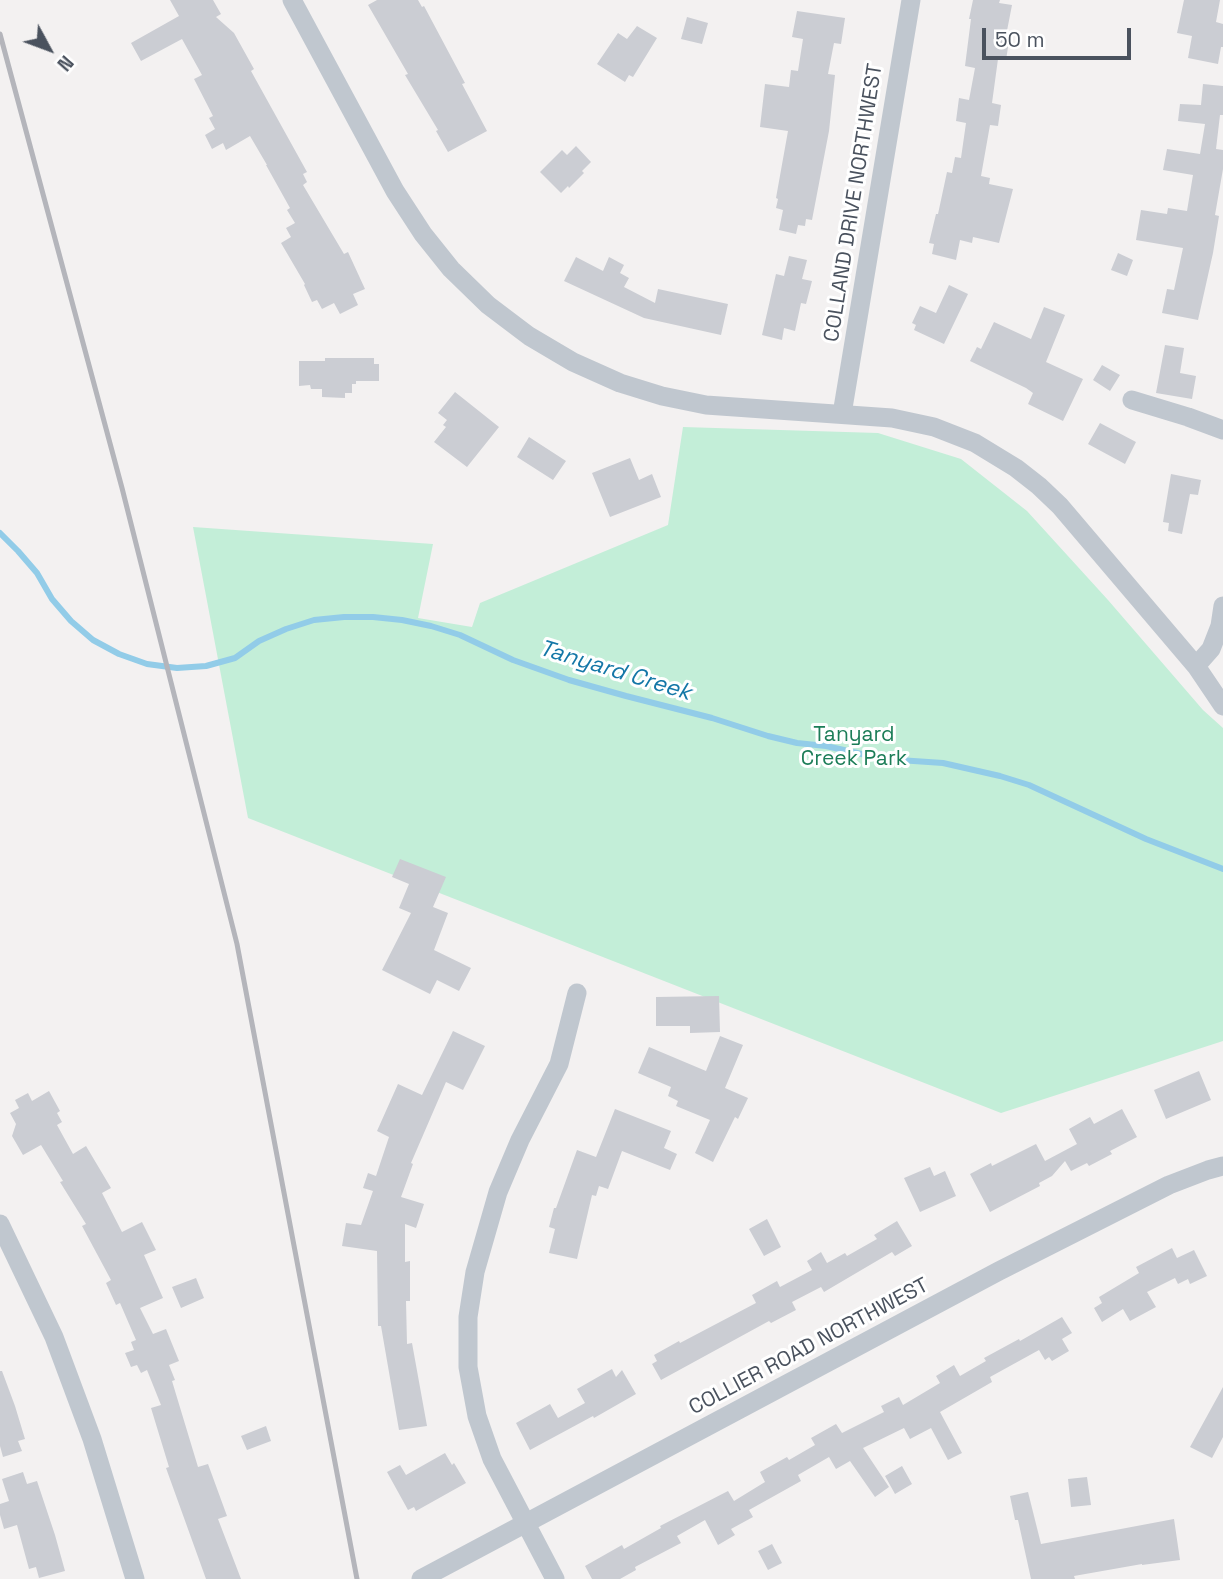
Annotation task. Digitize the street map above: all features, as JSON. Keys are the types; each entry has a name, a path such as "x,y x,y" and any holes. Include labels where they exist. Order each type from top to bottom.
{"street":[{"path":"292,0 395,191 423,234 451,269 488,305 518,328 573,362 620,383 662,396 706,405 892,418 934,427 975,443 1016,468 1060,506 1196,666 1223,706"},
{"name":"COLLAND DRIVE NORTHWEST","path":"842,414 911,0"},
{"path":"1132,400 1223,430"},
{"path":"1196,666 1212,649 1223,606"},
{"path":"555,1579 492,1459 477,1416 468,1367 468,1317 475,1272 498,1192 520,1140 559,1065 577,993"},
{"name":"COLLIER ROAD NORTHWEST","path":"421,1579 999,1271 1169,1185 1223,1166"},
{"path":"0,1224 54,1337 92,1438 135,1579"}],"green space":[{"name":"Tanyard Creek Park","path":"683,427 878,433 961,459 1027,511 1203,710 1223,728 1223,1041 1001,1113 248,818 193,527 433,544 418,618 472,627 480,603 668,525"}],"building":[{"path":"170,0 213,0 221,14 216,17 234,33 254,69 251,71 307,172 303,174 307,182 303,185 344,254 348,252 365,289 353,294 358,305 340,314 334,303 322,309 317,300 312,302 305,284 281,243 291,237 286,228 295,223 287,210 290,208 250,136 226,150 223,143 212,149 205,135 215,129 209,118 213,116 194,79 202,75 182,39 141,61 131,43 179,16"},
{"path":"377,0 418,0 422,7 424,6 487,131 448,152 405,75 408,74 368,5"},
{"path":"973,0 1000,0 999,3 1012,5 1005,41 1009,41 1006,60 998,59 992,103 1001,105 998,126 990,125 981,176 990,178 989,184 1013,189 999,243 973,237 972,243 960,240 956,260 932,254 934,244 929,243 947,172 952,173 955,157 961,158 966,123 956,121 959,98 969,100 975,68 965,66"},
{"path":"1184,0 1220,0 1216,22 1223,24 1223,47 1218,64 1188,58 1192,36 1177,33"},
{"path":"797,11 845,18 841,44 834,43 828,74 835,75 829,131 812,220 806,219 805,226 798,225 796,234 779,230 783,210 776,208 788,131 760,127 765,84 789,87 791,70 798,71 803,39 792,37"},
{"path":"687,17 708,23 702,44 681,39"},
{"path":"637,26 657,38 633,77 629,75 625,82 597,64 618,33 627,39"},
{"path":"1203,84 1223,86 1223,115 1220,115 1216,149 1223,150 1223,169 1215,215 1219,216 1213,253 1198,320 1162,313 1167,289 1174,290 1183,248 1136,240 1141,210 1167,214 1168,208 1187,211 1193,175 1163,170 1167,149 1200,154 1205,124 1178,121 1180,104 1201,105"},
{"path":"576,146 591,162 582,171 584,173 561,193 540,172 562,150 567,155"},
{"path":"1118,253 1133,260 1127,276 1111,270"},
{"path":"789,256 807,260 802,279 812,281 806,304 801,303 795,331 784,328 782,340 762,335 776,274 784,276"},
{"path":"576,257 603,271 609,257 624,265 620,273 629,278 624,287 655,303 658,289 728,304 721,335 644,318 564,281"},
{"path":"949,285 968,294 944,344 914,330 916,325 912,323 920,306 936,313"},
{"path":"1044,307 1065,315 1046,362 1083,379 1063,421 1028,404 1033,393 1026,388 970,361 977,347 981,349 994,322 1031,339"},
{"path":"1165,345 1184,348 1180,373 1196,376 1192,399 1156,393"},
{"path":"325,358 374,358 374,364 379,364 379,381 356,381 356,384 352,384 352,393 345,393 345,398 322,397 322,389 311,389 310,385 299,386 299,361 325,361"},
{"path":"1102,365 1120,375 1110,391 1093,380"},
{"path":"455,392 499,427 467,467 434,442 446,427 443,425 447,420 438,413"},
{"path":"1100,423 1136,442 1125,464 1088,444"},
{"path":"529,437 566,461 553,480 517,457"},
{"path":"630,458 639,480 652,474 661,497 610,517 592,473"},
{"path":"1171,474 1201,480 1198,495 1190,494 1182,534 1168,531 1169,523 1163,522"},
{"path":"400,859 446,877 433,907 448,913 434,950 471,968 459,991 437,980 430,994 382,970 411,913 399,908 409,884 392,877"},
{"path":"719,996 720,1032 690,1033 690,1026 656,1026 656,997"},
{"path":"453,1031 485,1046 463,1090 446,1082 411,1163 413,1164 401,1197 424,1204 416,1228 405,1224 405,1262 410,1261 410,1301 406,1301 407,1344 412,1343 427,1426 399,1430 381,1326 378,1326 377,1251 342,1246 346,1223 361,1225 373,1191 363,1188 368,1173 376,1176 389,1137 377,1131 398,1084 422,1095"},
{"path":"720,1036 743,1045 725,1088 748,1098 738,1119 735,1117 713,1162 695,1153 710,1120 676,1106 678,1101 668,1096 671,1087 638,1073 649,1047 706,1071"},
{"path":"1199,1071 1211,1100 1166,1119 1154,1090"},
{"path":"49,1091 60,1111 57,1113 62,1122 57,1125 73,1154 86,1146 111,1188 102,1193 122,1232 142,1222 156,1250 144,1255 163,1298 140,1308 153,1334 166,1329 179,1361 169,1365 175,1380 172,1381 198,1467 208,1464 227,1516 218,1519 241,1579 206,1579 166,1468 169,1467 151,1408 161,1405 147,1370 141,1373 137,1365 131,1367 125,1353 134,1350 131,1342 136,1340 120,1303 116,1305 106,1283 111,1280 82,1226 86,1224 41,1145 23,1155 12,1136 16,1124 10,1113 19,1108 15,1100 28,1093 32,1101"},
{"path":"615,1109 671,1131 664,1148 677,1154 670,1170 622,1151 608,1189 599,1186 596,1196 592,1195 577,1259 549,1253 555,1229 549,1227 554,1208 577,1150 596,1157"},
{"path":"1122,1109 1137,1137 1089,1166 1087,1163 1071,1171 1065,1161 1052,1176 1039,1183 1040,1186 990,1212 970,1174 1036,1144 1045,1161 1077,1144 1069,1129 1090,1117 1094,1124"},
{"path":"930,1167 934,1176 945,1171 956,1196 920,1212 904,1178"},
{"path":"767,1219 781,1247 764,1256 749,1229"},
{"path":"897,1221 912,1246 895,1256 892,1252 824,1292 821,1287 792,1302 796,1310 771,1323 769,1321 661,1380 652,1364 657,1361 654,1355 756,1303 752,1295 777,1281 780,1287 812,1270 807,1261 821,1252 827,1263 845,1253 847,1256 877,1239 874,1235"},
{"path":"1172,1248 1177,1258 1194,1250 1207,1276 1190,1284 1188,1279 1178,1284 1175,1278 1147,1292 1156,1307 1130,1321 1123,1309 1102,1322 1094,1308 1102,1303 1099,1297 1139,1273 1136,1267"},
{"path":"196,1278 204,1298 181,1308 172,1287"},
{"path":"1062,1317 1072,1333 1062,1339 1069,1351 1052,1361 1049,1357 1045,1360 1039,1350 990,1377 992,1382 940,1412 962,1453 948,1460 931,1428 910,1439 904,1428 863,1448 889,1487 875,1497 850,1461 836,1469 829,1457 798,1475 801,1481 749,1510 753,1517 731,1529 735,1535 718,1545 705,1520 677,1536 681,1543 635,1567 636,1570 620,1579 592,1579 585,1566 622,1545 624,1549 661,1528 660,1526 728,1491 734,1501 765,1482 760,1472 815,1445 811,1438 836,1424 842,1433 884,1412 881,1406 899,1397 903,1405 940,1383 936,1376 954,1365 960,1376 986,1361 984,1358"},
{"path":"612,1369 616,1377 622,1370 636,1394 530,1450 516,1423 550,1404 558,1418 585,1403 577,1389"},
{"path":"0,1371 25,1439 18,1441 22,1451 3,1457 0,1446"},
{"path":"1223,1387 1223,1437 1212,1458 1190,1447"},
{"path":"266,1426 271,1441 247,1450 241,1436"},
{"path":"445,1453 466,1483 416,1511 414,1507 408,1510 387,1472 400,1465 406,1475"},
{"path":"902,1466 912,1484 895,1494 885,1476"},
{"path":"23,1472 27,1484 37,1481 65,1571 39,1578 36,1567 29,1569 17,1525 4,1529 0,1504 9,1501 2,1479"},
{"path":"1087,1477 1091,1505 1071,1507 1068,1479"},
{"path":"1028,1492 1041,1544 1174,1519 1180,1560 1074,1576 1075,1579 1031,1579 1010,1496"},
{"path":"772,1544 782,1563 768,1570 758,1551"}],"waterway":[{"name":"Tanyard Creek","path":"0,533 37,573 52,599 71,621 93,640 119,654 147,664 177,668 206,666 235,658 259,641 314,620 344,617 402,620 460,635 513,660 569,680 712,718 768,736 884,759 943,763 1000,776 1029,785 1146,839 1223,869"}],"railway":[{"path":"0,34 122,488 237,944 357,1579"}]}
